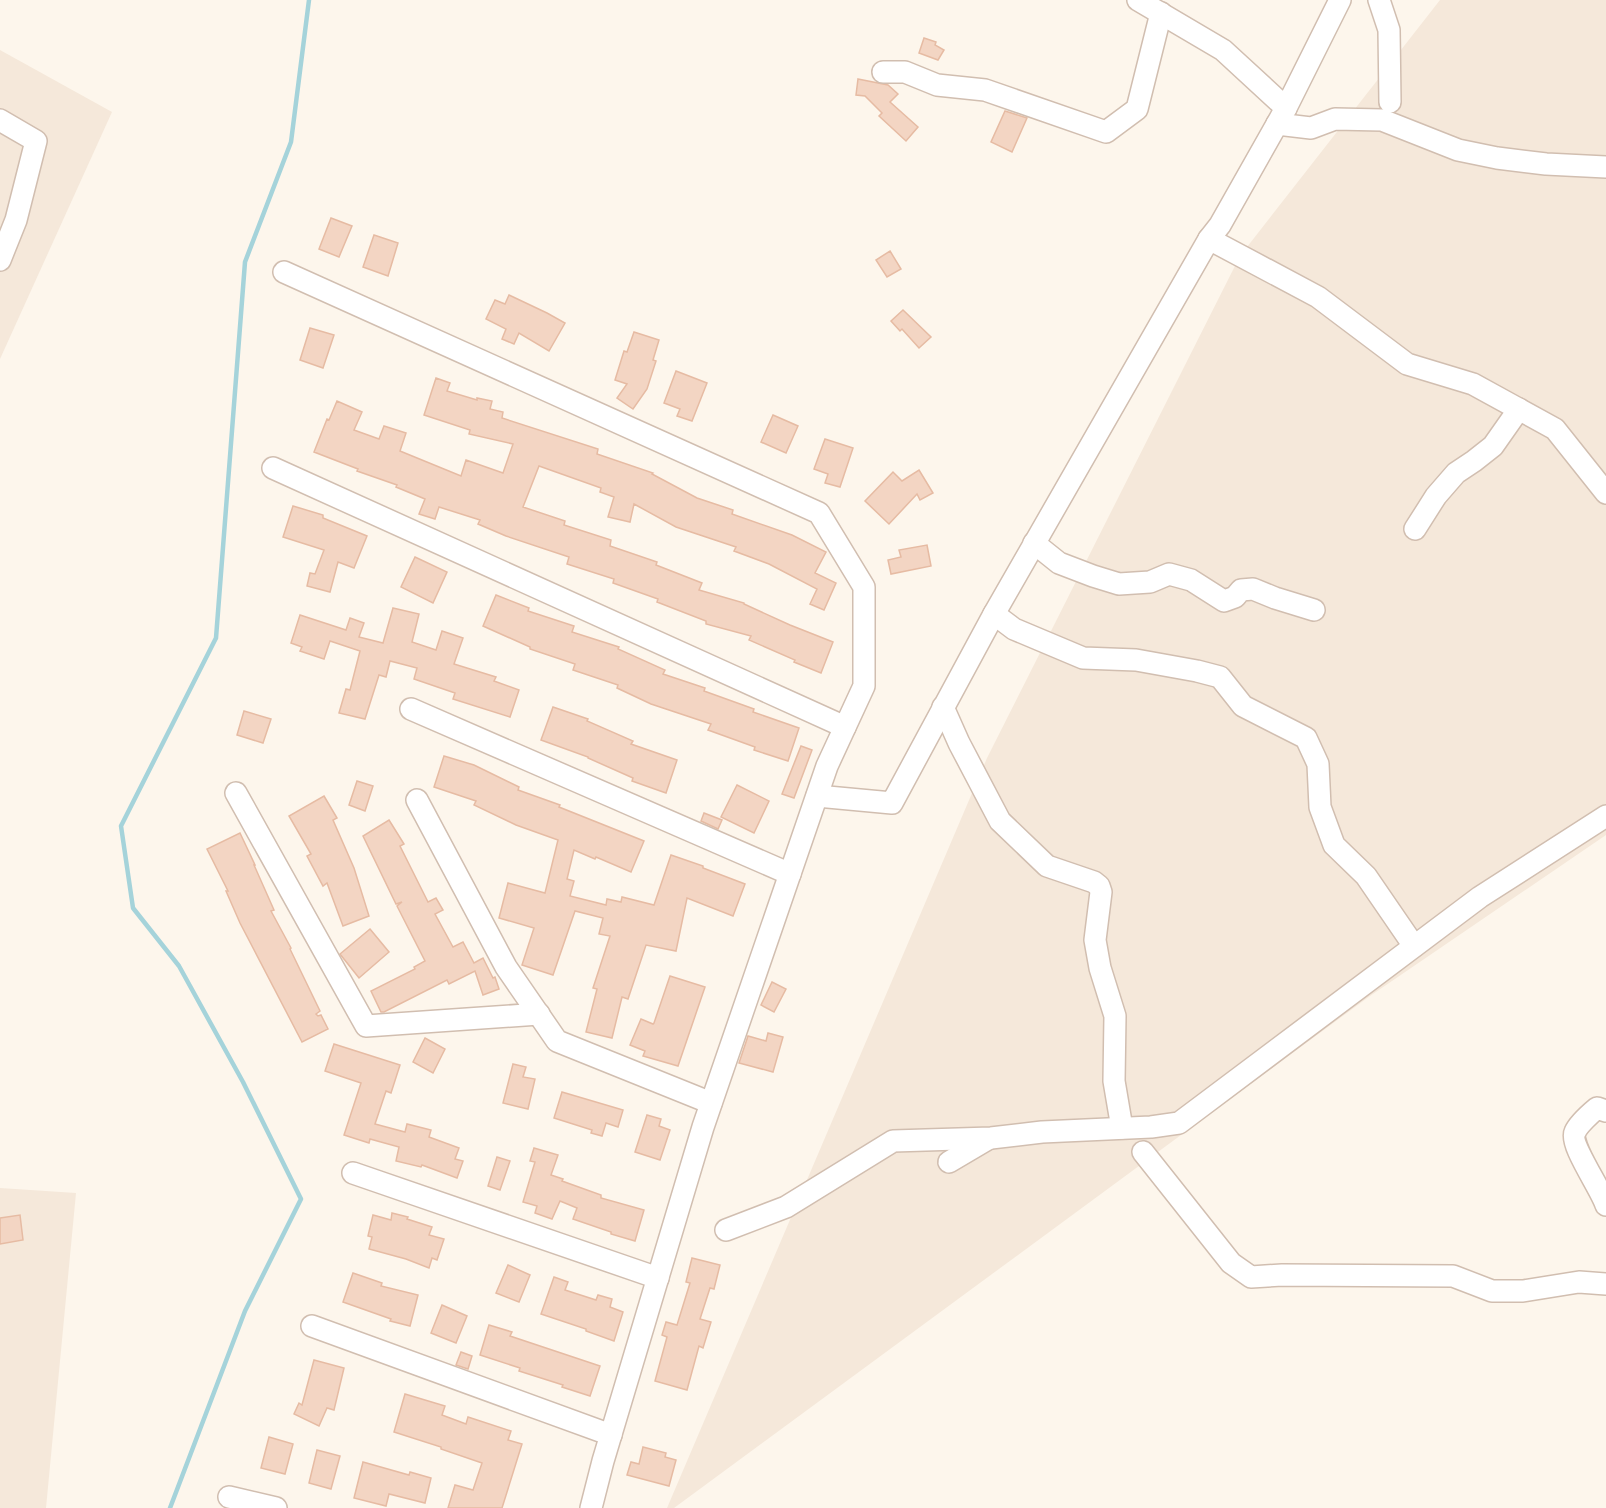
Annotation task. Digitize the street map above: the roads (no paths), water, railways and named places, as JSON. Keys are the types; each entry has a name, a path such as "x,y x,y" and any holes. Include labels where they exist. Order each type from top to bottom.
{"street":[{"path":"1138,0 1223,50 1281,116 1311,128 1335,120 1382,120 1458,150 1546,164 1606,167"},
{"path":"817,796 892,803 1034,543 1209,239 1221,225 1281,116 1340,0"},
{"path":"1379,0 1389,30 1390,102"},
{"path":"883,72 905,72 938,85 985,90 1106,132 1137,109 1161,13"},
{"path":"0,120 36,141 8,219 0,260"},
{"path":"1209,239 1318,297 1407,364 1473,384 1555,429 1606,493"},
{"path":"284,272 819,513 864,587 864,686 827,766 711,1103 591,1508"},
{"path":"1415,529 1442,488 1456,473 1493,446 1519,409"},
{"path":"273,468 845,727"},
{"path":"1034,543 1059,563 1119,584 1150,582 1169,574 1191,580 1224,601 1235,597 1241,590 1253,589 1314,610"},
{"path":"994,614 1014,629 1083,658 1136,660 1197,670 1220,677 1243,706 1306,738 1318,764 1320,807 1334,845 1366,876 1414,946"},
{"path":"943,707 1000,821 1047,866 1095,882 1099,886 1101,892 1095,940 1100,968 1115,1016 1114,1081 1122,1128"},
{"path":"411,709 790,874"},
{"path":"236,793 366,1026 539,1014"},
{"path":"417,800 506,966 557,1041 711,1103"},
{"path":"726,1230 786,1207 892,1141 991,1138 1042,1132 1151,1127 1179,1123 1480,897 1606,816"},
{"path":"1606,1111 1597,1108 1591,1113 1574,1133 1574,1143 1603,1194 1606,1205"},
{"path":"949,1162 991,1138"},
{"path":"1143,1152 1231,1263 1251,1277 1282,1275 1453,1276 1492,1291 1523,1291 1579,1282 1606,1284"},
{"path":"353,1173 658,1278"},
{"path":"312,1326 611,1435"},
{"path":"229,1497 276,1508"}],"waterway":[{"path":"170,1508 245,1311 301,1199 243,1082 179,966 133,908 121,826 216,638 245,262 291,142 309,0"}]}
